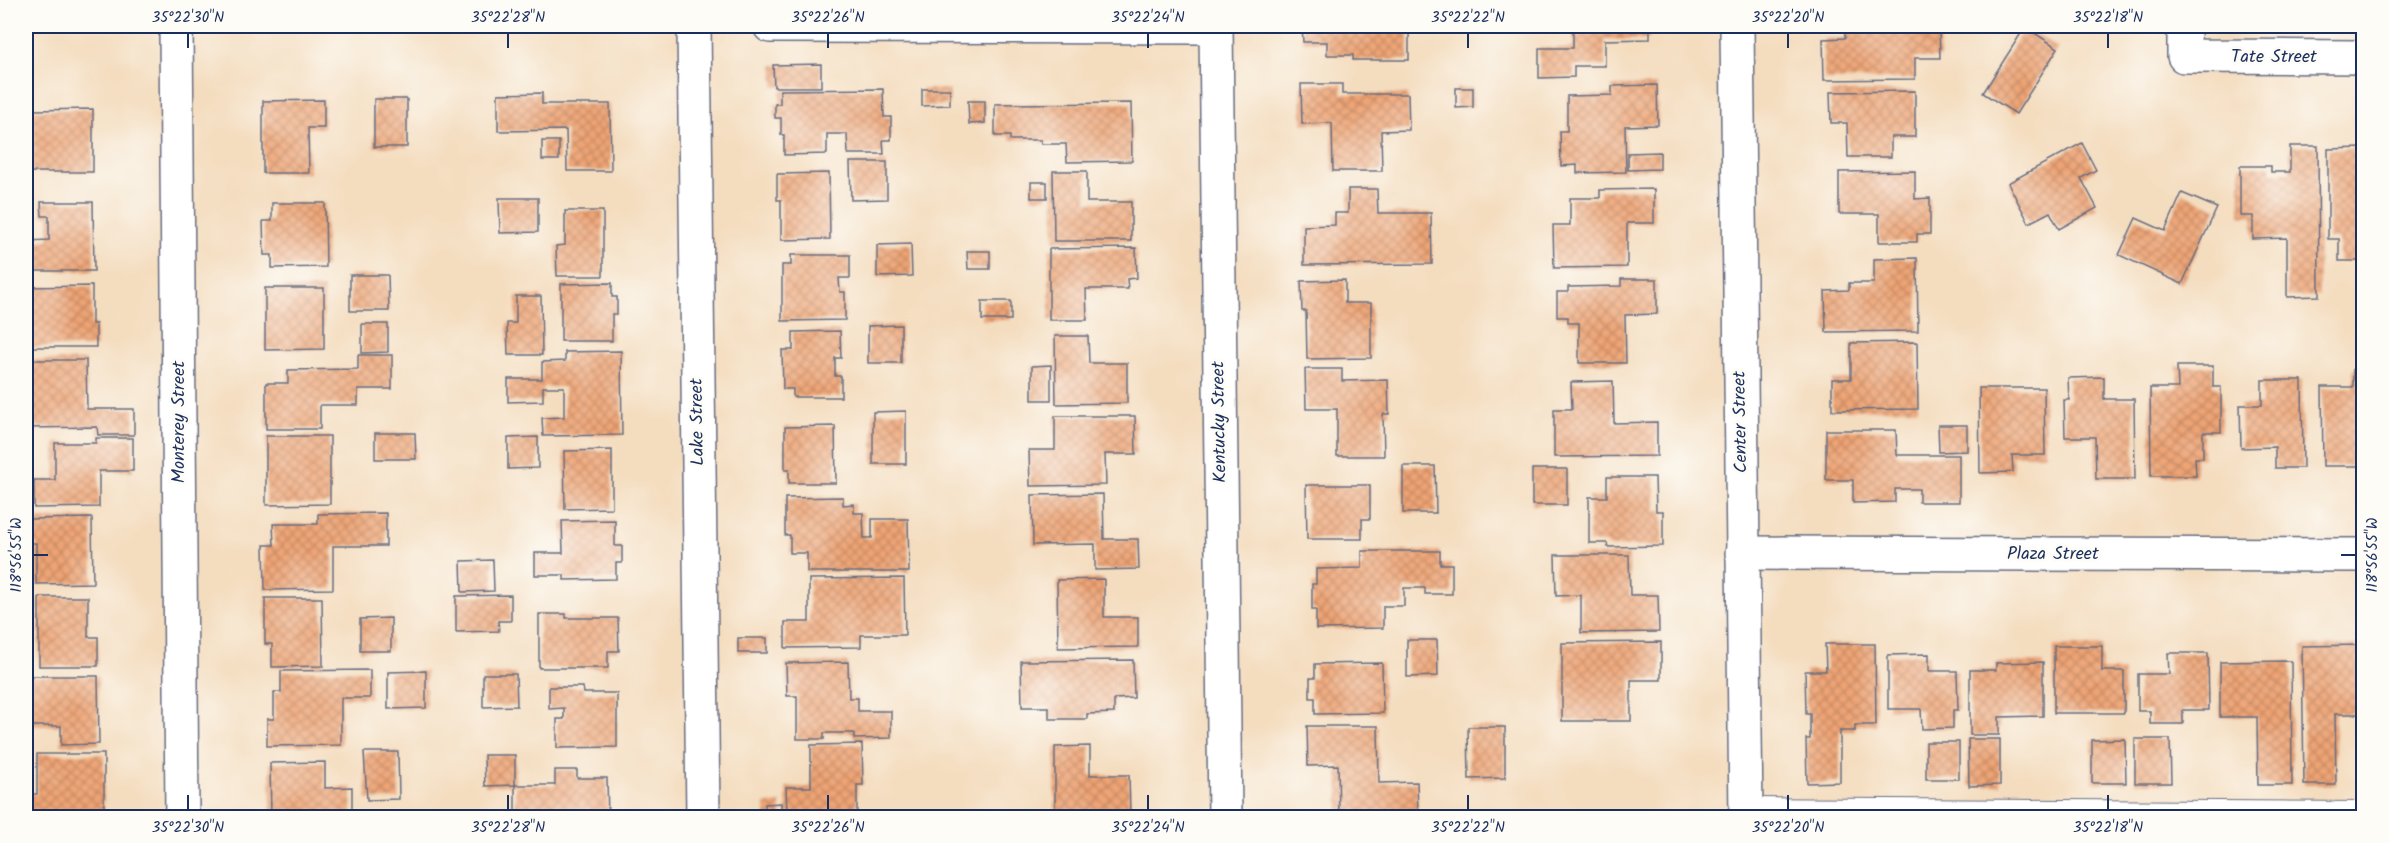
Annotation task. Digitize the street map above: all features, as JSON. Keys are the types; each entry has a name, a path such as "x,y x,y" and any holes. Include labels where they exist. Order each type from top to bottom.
{"street":[{"name":"Monterey Street","path":"176,26 182,818"},
{"name":"Lake Street","path":"694,26 703,818"},
{"path":"770,26 1216,26"},
{"name":"Kentucky Street","path":"1216,26 1225,818"},
{"name":"Center Street","path":"1737,26 1745,813"},
{"name":"Tate Street","path":"2184,41 2364,57"},
{"name":"Plaza Street","path":"1742,553 2364,555"}],"lane":[{"path":"1745,813 2364,812"}],"building":[{"path":"1302,26 1409,26 1409,60 1353,60 1353,55 1327,55 1327,42 1303,42"},
{"path":"1573,26 1650,26 1650,39 1605,40 1605,66 1574,66 1574,77 1539,78 1539,48 1573,48"},
{"path":"1873,26 1939,26 1940,58 1915,58 1915,79 1824,80 1823,39 1845,38 1845,29 1873,29"},
{"path":"2025,27 2058,48 2016,114 1983,93"},
{"path":"821,64 821,87 774,87 773,65"},
{"path":"1301,84 1342,84 1342,94 1408,94 1409,130 1381,131 1382,171 1333,171 1332,123 1302,124"},
{"path":"1657,85 1658,125 1625,126 1626,172 1577,173 1577,165 1561,166 1560,131 1567,131 1567,96 1612,95 1612,86"},
{"path":"1456,88 1473,88 1473,107 1456,108"},
{"path":"883,89 884,117 891,117 891,140 883,140 884,154 848,154 847,134 827,134 827,154 784,155 781,118 775,118 775,104 780,104 780,90"},
{"path":"922,89 950,89 950,105 922,106"},
{"path":"1915,91 1915,137 1891,137 1891,157 1848,157 1847,123 1831,123 1830,92"},
{"path":"542,93 542,104 610,104 611,171 567,171 566,130 498,131 498,94"},
{"path":"374,99 407,99 407,147 374,147"},
{"path":"324,100 324,128 308,128 309,173 263,173 263,101"},
{"path":"968,101 985,101 985,123 969,124"},
{"path":"1131,103 1132,161 1067,162 1066,144 1041,144 1041,140 1010,140 1010,136 995,136 995,104"},
{"path":"93,109 93,172 28,172 28,148 34,148 33,110"},
{"path":"542,141 559,141 559,160 542,160"},
{"path":"2082,143 2096,170 2081,178 2097,208 2059,229 2050,212 2029,223 2008,183"},
{"path":"2290,146 2318,146 2319,296 2287,297 2287,238 2253,239 2253,216 2240,216 2240,166 2271,166 2271,172 2290,172"},
{"path":"2364,148 2364,261 2339,261 2339,239 2328,239 2328,149"},
{"path":"1660,152 1660,169 1628,170 1628,153"},
{"path":"850,162 887,162 887,199 851,200"},
{"path":"1053,171 1087,171 1087,202 1131,202 1131,241 1054,241"},
{"path":"1915,171 1915,199 1930,198 1930,234 1917,234 1917,242 1879,242 1879,214 1839,214 1839,172"},
{"path":"829,173 830,239 781,240 781,200 777,200 777,174"},
{"path":"1031,182 1047,182 1047,198 1031,198"},
{"path":"1348,189 1377,189 1378,213 1431,213 1432,264 1304,265 1304,226 1335,225 1335,213 1348,213"},
{"path":"1654,189 1654,223 1627,223 1627,267 1554,268 1553,225 1570,225 1570,198 1600,198 1600,190"},
{"path":"2182,193 2217,208 2182,284 2119,255 2136,218 2165,231"},
{"path":"499,198 538,198 538,232 500,233"},
{"path":"41,202 93,202 94,271 29,271 29,241 49,240 49,216 42,216"},
{"path":"272,203 325,203 326,267 272,268 272,255 264,255 263,221 272,221"},
{"path":"565,211 603,211 603,276 557,276 556,246 565,245"},
{"path":"911,244 912,276 877,277 877,245"},
{"path":"1136,248 1137,278 1127,279 1128,289 1086,289 1087,320 1049,320 1049,249"},
{"path":"967,251 990,251 990,269 968,269"},
{"path":"791,255 850,255 850,278 839,278 840,292 845,292 845,320 782,321 782,265 791,265"},
{"path":"1917,258 1918,331 1826,332 1825,291 1849,290 1849,283 1874,283 1874,259"},
{"path":"350,275 388,275 389,311 350,311"},
{"path":"1621,279 1657,279 1657,314 1625,315 1626,363 1579,363 1579,323 1568,323 1568,317 1557,317 1557,292 1568,292 1568,287 1621,286"},
{"path":"1345,280 1345,303 1371,303 1371,358 1307,359 1306,311 1302,311 1301,281"},
{"path":"612,283 612,297 617,297 617,314 612,314 612,341 561,341 561,284"},
{"path":"92,286 92,324 96,324 96,347 26,347 26,287"},
{"path":"265,288 324,288 324,349 265,350"},
{"path":"516,296 541,296 542,355 508,355 507,323 516,323"},
{"path":"982,301 1011,301 1011,320 982,320"},
{"path":"362,324 388,324 388,352 362,353"},
{"path":"901,325 901,363 868,363 868,326"},
{"path":"840,331 841,358 835,358 835,376 841,376 841,397 793,397 793,389 783,389 782,350 793,350 793,332"},
{"path":"1055,336 1088,336 1089,363 1127,363 1127,403 1056,404"},
{"path":"1917,342 1918,409 1832,410 1832,379 1851,379 1851,343"},
{"path":"621,351 622,435 543,436 542,418 564,417 564,387 543,387 543,401 508,402 508,379 542,379 542,362 565,361 565,352"},
{"path":"358,355 392,355 392,389 358,389 358,405 320,405 320,429 266,429 266,383 288,383 288,370 358,369"},
{"path":"26,360 86,360 87,409 134,409 134,435 98,435 97,427 26,428"},
{"path":"1051,365 1051,400 1032,400 1032,366"},
{"path":"2177,366 2213,366 2213,387 2221,387 2221,432 2203,432 2203,458 2195,458 2196,476 2151,476 2150,388 2178,388"},
{"path":"1305,369 1342,369 1342,381 1388,380 1389,414 1383,414 1384,456 1337,456 1337,409 1306,409"},
{"path":"2353,369 2364,369 2362,466 2323,466 2322,387 2353,387"},
{"path":"2104,377 2104,399 2134,399 2135,479 2096,479 2095,437 2065,437 2064,400 2069,400 2068,378"},
{"path":"2262,380 2302,380 2303,468 2275,468 2275,447 2241,448 2240,405 2262,405"},
{"path":"1613,381 1614,423 1657,422 1657,456 1554,457 1554,409 1572,409 1571,382"},
{"path":"1979,388 2044,388 2045,455 2012,455 2013,472 1980,473"},
{"path":"906,411 906,464 873,464 873,412"},
{"path":"1055,416 1135,416 1136,454 1105,454 1106,485 1030,486 1029,450 1055,450"},
{"path":"1938,425 1967,425 1967,451 1939,452"},
{"path":"835,426 836,483 789,483 789,470 785,470 785,427"},
{"path":"1826,430 1896,430 1897,455 1959,455 1959,502 1919,502 1919,489 1895,489 1895,502 1853,503 1853,480 1826,480"},
{"path":"375,433 415,433 416,459 375,459"},
{"path":"266,436 330,436 330,504 266,505"},
{"path":"538,437 538,468 508,469 508,438"},
{"path":"96,438 133,438 133,471 99,471 99,507 34,508 34,480 55,480 55,443 96,443"},
{"path":"612,450 612,508 565,509 564,451"},
{"path":"1403,466 1435,466 1436,513 1403,513"},
{"path":"1532,469 1567,469 1567,505 1532,505"},
{"path":"1607,477 1655,477 1656,511 1663,511 1663,546 1608,547 1607,543 1589,543 1589,497 1607,497"},
{"path":"1306,485 1370,485 1370,519 1362,519 1362,539 1307,539"},
{"path":"1103,494 1104,539 1138,539 1139,569 1095,570 1095,544 1033,545 1032,495"},
{"path":"843,497 843,505 854,504 854,513 863,513 864,538 872,538 872,519 908,519 909,572 807,572 807,553 790,553 790,535 785,535 785,498"},
{"path":"386,513 386,546 333,546 333,589 265,590 264,545 274,545 273,524 318,524 318,514"},
{"path":"92,518 93,583 36,584 36,543 26,543 26,519"},
{"path":"615,520 615,546 622,546 622,563 616,563 616,579 564,580 564,575 535,575 535,553 563,553 562,521"},
{"path":"1362,551 1440,551 1440,564 1452,564 1452,594 1425,594 1425,588 1404,588 1404,606 1383,606 1383,628 1316,629 1316,610 1312,610 1312,584 1316,584 1316,569 1362,568"},
{"path":"1555,555 1629,555 1630,595 1658,595 1659,632 1581,633 1581,595 1556,596"},
{"path":"493,560 494,591 462,592 461,561"},
{"path":"904,578 905,635 861,635 861,647 785,648 785,622 809,622 809,579"},
{"path":"1104,579 1104,617 1138,617 1138,647 1058,648 1057,580"},
{"path":"511,595 511,621 498,621 499,631 456,632 456,596"},
{"path":"39,597 88,597 88,637 98,637 98,666 39,666"},
{"path":"265,598 322,598 323,666 272,667 272,644 265,644"},
{"path":"539,614 566,614 566,618 618,618 619,651 608,651 608,668 539,668"},
{"path":"391,618 391,651 360,651 360,619"},
{"path":"738,638 767,638 767,653 738,653"},
{"path":"1407,640 1437,640 1438,676 1407,677"},
{"path":"1661,642 1661,680 1631,680 1631,721 1562,721 1562,643"},
{"path":"1825,644 1875,644 1876,725 1855,725 1855,731 1840,731 1840,782 1807,783 1806,739 1810,739 1810,714 1806,714 1805,671 1826,671"},
{"path":"2364,645 2364,714 2335,714 2336,785 2304,785 2302,646"},
{"path":"2054,646 2102,646 2102,671 2124,671 2124,713 2054,713"},
{"path":"2168,653 2208,653 2209,710 2183,710 2183,724 2150,724 2150,711 2138,711 2138,674 2169,674"},
{"path":"1929,654 1929,671 1957,671 1958,710 1953,710 1953,728 1922,729 1921,709 1888,709 1888,655"},
{"path":"1133,660 1134,698 1114,699 1114,713 1087,714 1087,719 1049,719 1049,707 1022,707 1021,661"},
{"path":"2291,661 2292,785 2258,785 2257,717 2220,717 2220,662"},
{"path":"848,662 849,698 858,698 858,711 891,711 891,738 854,739 854,733 824,733 824,739 797,739 797,696 787,696 786,663"},
{"path":"2043,662 2043,716 1999,717 1999,735 1970,735 1970,670 1996,670 1996,663"},
{"path":"1382,663 1383,713 1315,714 1315,698 1310,698 1310,678 1315,678 1315,664"},
{"path":"370,670 370,698 341,698 341,745 267,746 267,719 274,719 274,692 281,692 281,671"},
{"path":"426,671 426,708 388,709 388,672"},
{"path":"483,674 516,674 517,706 483,707"},
{"path":"26,676 98,676 99,744 61,745 61,726 26,726"},
{"path":"549,687 583,687 584,693 617,693 617,747 557,748 557,719 564,719 564,708 549,709"},
{"path":"1307,726 1378,726 1379,783 1417,782 1418,814 1339,814 1338,765 1308,766"},
{"path":"1468,727 1505,727 1505,778 1469,779"},
{"path":"1968,739 2000,739 2000,785 1969,786"},
{"path":"2125,739 2126,783 2092,783 2092,740"},
{"path":"2135,739 2170,739 2171,783 2135,783"},
{"path":"1926,742 1959,742 1959,779 1926,779"},
{"path":"862,744 863,785 857,785 857,813 787,814 786,787 811,787 811,745"},
{"path":"1090,746 1090,775 1129,775 1130,815 1055,816 1055,747"},
{"path":"364,752 398,752 399,799 367,800"},
{"path":"37,754 104,754 104,818 26,818 26,794 37,794"},
{"path":"484,755 515,755 515,785 485,786"},
{"path":"325,762 325,788 352,787 352,818 271,818 270,763"},
{"path":"555,770 577,770 577,778 607,778 608,818 515,818 515,785 555,785"},
{"path":"781,803 781,818 765,818 765,804"},
{"path":"1677,813 1678,818 1647,818 1647,814"}]}
